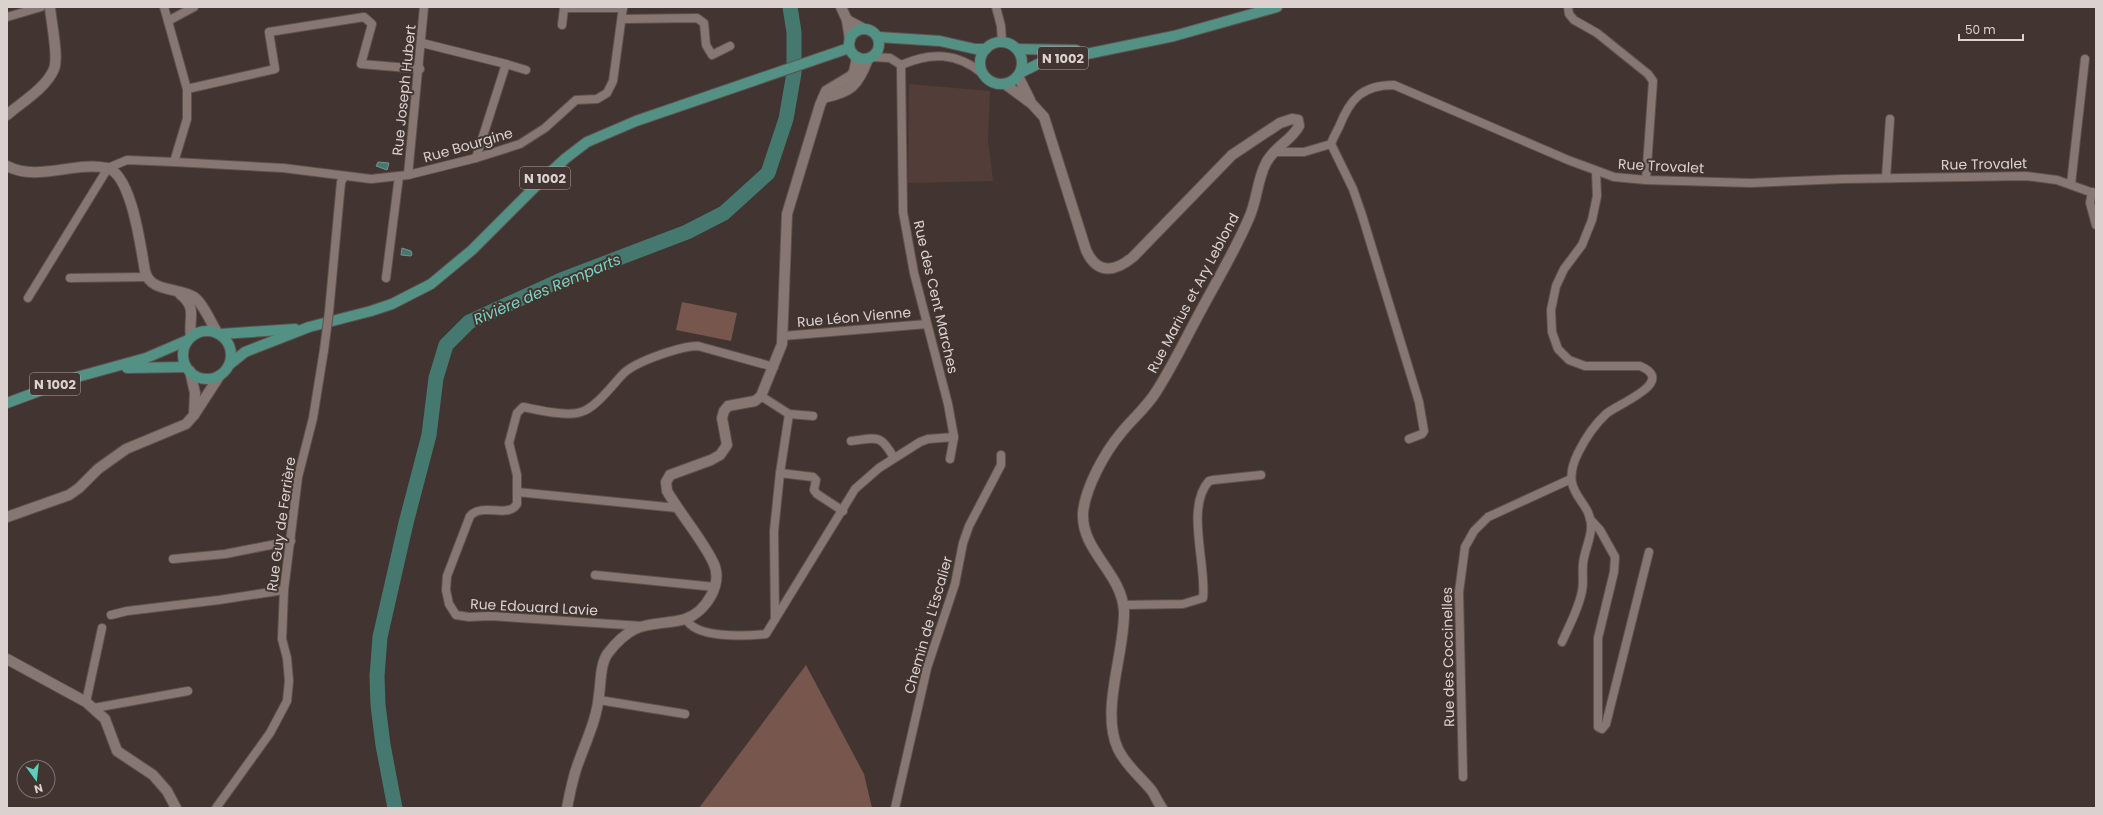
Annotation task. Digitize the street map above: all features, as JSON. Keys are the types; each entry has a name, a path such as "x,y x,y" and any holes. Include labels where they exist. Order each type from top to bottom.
{"main road":[{"path":"7,115 47,80 54,68 55,58 50,7"},
{"path":"567,808 578,762 592,728 599,700 603,668 607,655 626,634 642,626 686,619 708,601 715,586 714,564 667,491 666,482 670,475 720,455 727,445 722,418 724,411 728,406 755,401 761,396 774,367 783,336 787,214 823,98 830,88 846,81 851,76 854,72 857,57 850,44 847,20 841,7"},
{"name":"N 1002","path":"1019,74 1038,64 1108,48 1174,36 1277,7"},
{"path":"847,20 864,29 872,31 879,42"},
{"name":"N 1002","path":"230,364 245,352 309,327 392,304 431,284 472,250 566,158 588,142 636,121 825,56 850,44 855,32 864,29"},
{"path":"879,42 896,39 940,41 962,46 986,48"},
{"path":"823,98 840,93 858,82 879,42"},
{"path":"962,46 973,56 981,71 992,82 1005,84 1019,74 1022,60 1017,48 1002,42 990,45 986,48 980,62 981,71"},
{"name":"N 1002","path":"1017,48 1063,51 1108,48"},
{"path":"857,57 870,58"},
{"name":"Rue Marius et Ary Leblond","path":"1019,74 1032,104"},
{"name":"Rue Marius et Ary Leblond","path":"1005,84 1032,104 1044,117 1088,253 1094,263 1101,267 1118,268 1125,264 1232,155 1280,123 1292,119 1298,120 1299,126 1297,130 1273,152 1265,163 1251,216 1235,248 1156,391 1108,450 1087,496 1083,513 1084,527 1088,539 1116,581 1123,605 1123,624 1113,704 1114,734 1118,749 1128,764 1152,791 1162,808"},
{"path":"7,166 24,171 108,168 121,183 131,202 148,277 156,285 193,296 219,333 228,341 231,350 230,364 220,375 194,415 182,426 121,452 98,469 79,488 69,495 7,518"},
{"path":"178,292 188,300 191,309 190,338 183,352 194,393 194,415"},
{"name":"N 1002","path":"219,333 242,334 309,327"},
{"path":"190,338 204,331 219,333"},
{"name":"N 1002","path":"7,404 47,387 146,358 190,338"},
{"name":"N 1002","path":"105,370 152,366 188,369"},
{"path":"188,369 204,379 220,375"},
{"path":"7,659 90,705 105,719 117,751 153,775 167,791 176,808"}],"street":[{"path":"7,17 41,7"},
{"path":"164,7 187,89 187,119 174,162"},
{"path":"168,21 194,7"},
{"name":"Rue Joseph Hubert","path":"408,175 420,69 424,7"},
{"path":"562,25 564,8 623,7"},
{"name":"Rue Bourgine","path":"108,168 127,160 283,168 344,177 371,179 408,175 476,158 520,144 545,128 576,100 597,99 608,93 613,81 623,7"},
{"path":"996,7 1001,26 1002,42"},
{"path":"1568,7 1569,14 1574,20 1597,33 1648,74 1653,82 1646,180"},
{"path":"187,89 275,69 269,32 364,18 372,24 361,64 420,69"},
{"path":"622,19 698,18 704,23 706,45 712,55 730,46"},
{"path":"422,43 526,70"},
{"path":"870,58 890,58 901,66 918,58 946,57 963,60 981,71"},
{"path":"2071,184 2085,59"},
{"path":"476,158 506,64"},
{"name":"Rue des Cent Marches","path":"901,66 903,212 914,273 948,404 954,437"},
{"name":"Rue Trovalet","path":"1331,144 1344,113 1356,96 1382,85 1394,85 1596,171 1614,177 1646,180 1752,183 1886,178 2026,176 2043,177 2071,184 2094,193"},
{"path":"1886,178 1890,120"},
{"path":"1273,152 1304,152 1331,144 1353,189 1419,402 1424,431 1422,434 1409,439"},
{"path":"28,298 108,168"},
{"path":"1596,171 1596,196 1592,220 1582,245 1564,269 1556,286 1551,310 1552,332 1558,348 1569,360 1585,366 1640,366 1648,369 1652,377 1651,385 1643,392 1607,413 1591,431 1578,453 1571,471 1573,490 1590,519 1600,530 1614,557 1614,572 1598,638 1598,727 1602,729 1606,724 1649,552"},
{"path":"386,278 399,176"},
{"name":"Rue Guy de Ferrière","path":"216,808 270,733 287,701 289,681 287,658 282,639 284,590 298,477 313,418 324,350 341,182 344,177"},
{"path":"2094,193 2090,203 2096,225"},
{"path":"70,278 148,277"},
{"name":"Rue Léon Vienne","path":"783,336 927,324"},
{"name":"Rue Edouard Lavie","path":"642,626 490,616 469,617 456,615 449,604 446,590 447,576 468,520 473,512 512,509 517,504 517,475 509,443 517,412 523,407 573,413 582,412 612,388 625,372 647,361 687,347 698,346 774,367"},
{"path":"761,396 789,414 813,416"},
{"path":"775,620 774,531 780,472 789,414"},
{"path":"686,619 688,623 699,631 743,636 766,634 855,489 864,480 894,458 920,442 928,439 954,437 950,459"},
{"path":"851,441 874,438 880,439 885,443 894,458"},
{"name":"Chemin de L'Escalier","path":"895,808 927,668 955,584 963,543 969,526 1001,465 1001,455"},
{"path":"780,472 814,477 816,480 814,490 817,494 842,511"},
{"path":"1123,605 1183,604 1203,598 1198,512 1204,488 1209,481 1213,480 1260,475"},
{"name":"Rue des Coccinelles","path":"1463,777 1459,592 1465,546 1474,531 1488,517 1571,479"},
{"path":"517,492 677,508"},
{"path":"1562,642 1582,593 1582,565 1591,528 1590,519"},
{"path":"173,559 225,554 291,541"},
{"path":"594,575 715,586"},
{"path":"111,615 127,611 219,600 284,590"},
{"path":"102,628 90,705 188,691"},
{"path":"599,700 685,714"}],"shaded area":[{"path":"909,84 990,91 988,140 993,181 908,183"},
{"path":"682,302 737,313 731,341 676,330"},
{"path":"806,665 864,774 872,808 699,808"}],"water":[{"path":"378,162 389,163 387,170 376,166"},
{"path":"402,248 411,251 411,256 401,255"}],"waterway":[{"name":"Rivière des Remparts","path":"395,808 383,745 378,705 377,676 380,637 406,523 429,435 436,378 446,345 469,322 561,280 687,232 724,213 768,173 786,119 794,73 794,32 790,7"}]}
